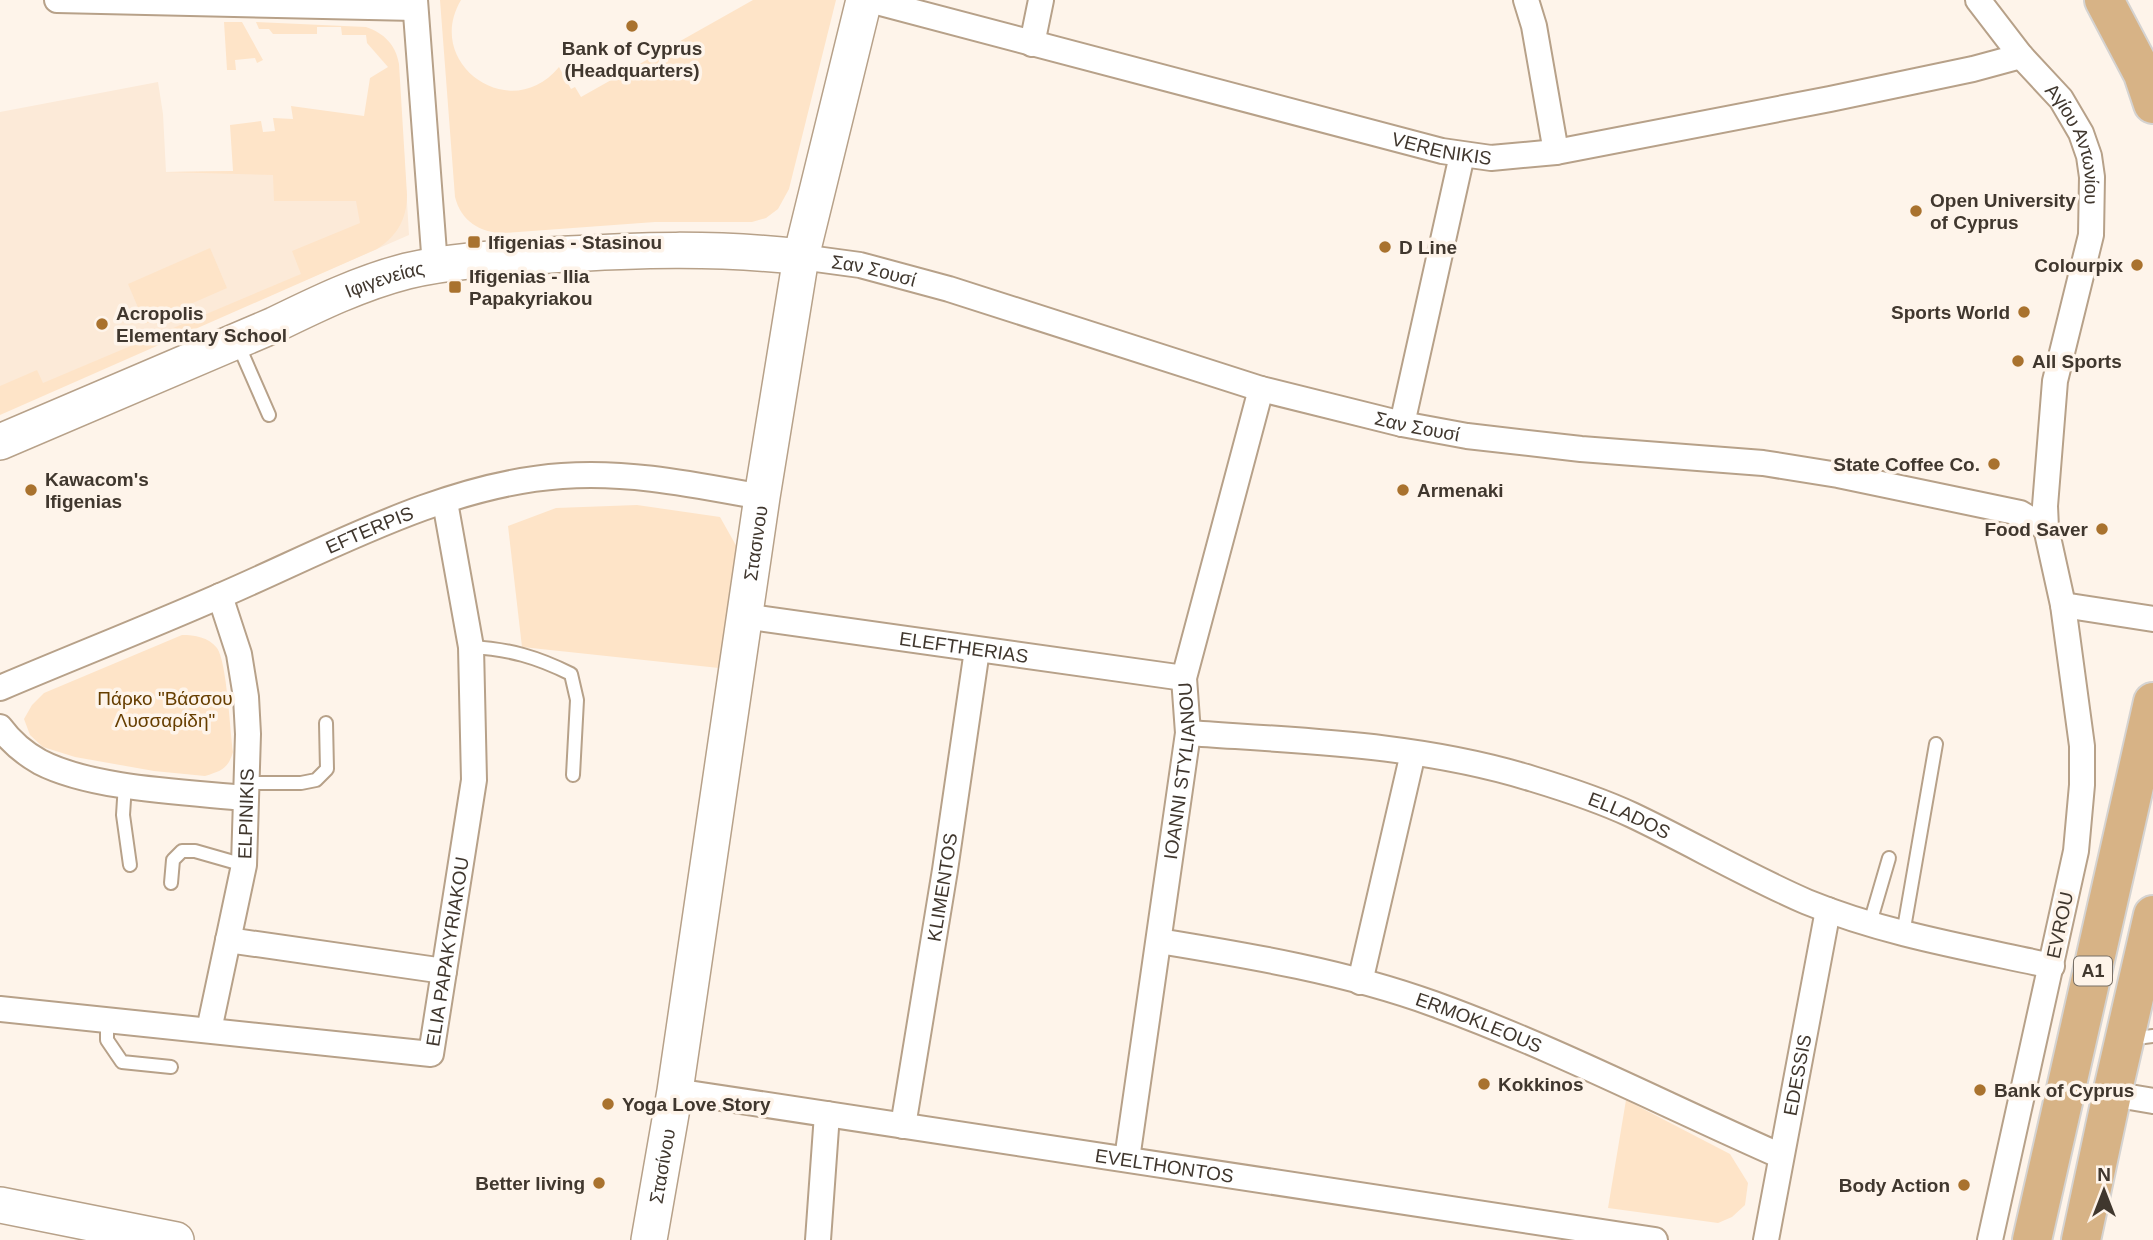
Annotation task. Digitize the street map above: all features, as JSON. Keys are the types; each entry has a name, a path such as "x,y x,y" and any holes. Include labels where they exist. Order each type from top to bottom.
{"main road":[{"path":"2105,0 2143,74 2153,104"},
{"name":"A1","path":"2032,1240 2153,702"},
{"name":"A1","path":"2081,1240 2112,1094 2138,1038 2153,915"}],"street":[{"path":"58,0 415,4 435,266"},
{"name":"VERENIKIS","path":"867,0 1462,155 1500,158 1556,152 1830,100 2021,56"},
{"name":"Στασινου","path":"675,1091 744,616 801,257 867,0"},
{"path":"1032,44 1041,0"},
{"path":"1526,0 1534,26 1556,152"},
{"name":"Αγίου Αντωνίου","path":"1978,0 2021,56 2061,99 2081,133 2089,156 2092,177 2091,235 2055,381 2050,424 2046,528 2063,605"},
{"path":"1402,424 1462,155"},
{"name":"Ιφιγενείας","path":"0,442 378,279 435,266 634,250 750,251 801,257"},
{"name":"Σαν Σουσί","path":"801,257 860,265 949,289 1261,389 1402,424 1467,436 1581,449 1763,463 1838,475 2020,513 2046,528"},
{"name":"IOANNI STYLIANOU","path":"1127,1159 1188,733 1184,678 1261,389"},
{"name":"EFTERPIS","path":"0,688 220,596 365,530 445,502 516,482 560,476 646,476 762,497"},
{"name":"ELIA PAPAKYRIAKOU","path":"0,1009 432,1054 474,780 471,647 445,502"},
{"name":"ELPINIKIS","path":"209,1030 244,865 246,790 246,697 239,654 220,596"},
{"path":"2063,605 2153,620"},
{"name":"EVROU","path":"1990,1240 2076,851 2082,785 2082,746 2063,605"},
{"name":"ELEFTHERIAS","path":"744,616 1184,678"},
{"name":"KLIMENTOS","path":"903,1126 945,870 977,650"},
{"path":"0,727 12,743 40,762 77,776 125,784 246,790"},
{"name":"ELLADOS","path":"1188,733 1319,741 1413,753 1531,778 1631,815 1747,875 1828,910 1903,934 2052,966"},
{"path":"1360,982 1413,753"},
{"name":"EDESSIS","path":"1766,1240 1828,910"},
{"path":"228,940 444,971"},
{"name":"ERMOKLEOUS","path":"1159,941 1252,956 1360,982 1431,1003 1521,1036 1781,1156"},
{"name":"EVELTHONTOS","path":"675,1091 1656,1240"},
{"name":"Στασίνου","path":"649,1240 675,1091"},
{"path":"2112,1094 2153,1101"},
{"path":"818,1240 827,1114"},
{"path":"0,1205 176,1240"}],"lane":[{"path":"237,341 270,415"},
{"path":"471,647 504,649 551,664 571,674 577,700 573,775"},
{"path":"246,790 316,780 327,769 326,723"},
{"path":"1903,934 1936,744"},
{"path":"125,784 123,815 130,866"},
{"path":"171,883 173,860 182,851 195,851 244,865"},
{"path":"1870,923 1889,858"},
{"path":"107,1020 107,1040 122,1062 171,1067"}],"shaded area":[{"name":"Acropolis Elementary School","path":"158,82 163,114 166,172 233,171 404,153 409,235 0,413 0,112"}],"green space":[{"path":"440,0 461,0 452,24 454,46 463,65 478,80 497,89 518,90 539,84 559,67 571,89 575,87 581,97 753,0 836,0 789,189 778,209 766,218 752,222 655,222 504,233 487,231 473,224 462,213 455,197"},
{"path":"224,22 242,22 263,60 257,63 255,58 235,60 236,70 227,70"},
{"path":"256,22 366,27 384,36 392,46 399,64 407,195 400,226 377,249 0,415 0,386 37,370 43,383 301,274 292,251 360,223 356,201 274,201 273,175 165,172 233,171 230,125 261,121 263,132 275,131 273,118 293,119 291,106 364,116 370,78 388,67 367,43 366,35 342,35 341,27 317,27 317,34 273,34 269,29 259,29"},
{"path":"210,248 227,288 145,324 128,284"},
{"path":"637,505 720,517 738,549 719,668 522,647 508,526 556,508"},
{"name":"Πάρκο \"Βάσσου Λυσσαρίδη\"","path":"182,635 205,639 217,648 220,656 226,682 233,752 223,768 205,776 154,771 75,757 43,747 30,735 24,719 32,705 44,693"},
{"path":"1626,1100 1730,1154 1748,1183 1745,1205 1732,1217 1718,1223 1608,1208"}],"place":[{"name":"Bank of Cyprus (Headquarters)","path":"632,26"},
{"name":"Open University of Cyprus","path":"1916,211"},
{"name":"Ifigenias - Stasinou","path":"474,242"},
{"name":"D Line","path":"1385,247"},
{"name":"Colourpix","path":"2137,265"},
{"name":"Ifigenias - Ilia Papakyriakou","path":"455,287"},
{"name":"Sports World","path":"2024,312"},
{"name":"Acropolis Elementary School","path":"102,324"},
{"name":"All Sports","path":"2018,361"},
{"name":"State Coffee Co.","path":"1994,464"},
{"name":"Kawacom's Ifigenias","path":"31,490"},
{"name":"Armenaki","path":"1403,490"},
{"name":"Food Saver","path":"2102,529"},
{"name":"Kokkinos","path":"1484,1084"},
{"name":"Bank of Cyprus","path":"1980,1090"},
{"name":"Yoga Love Story","path":"608,1104"},
{"name":"Better living","path":"599,1183"},
{"name":"Body Action","path":"1964,1185"}]}
